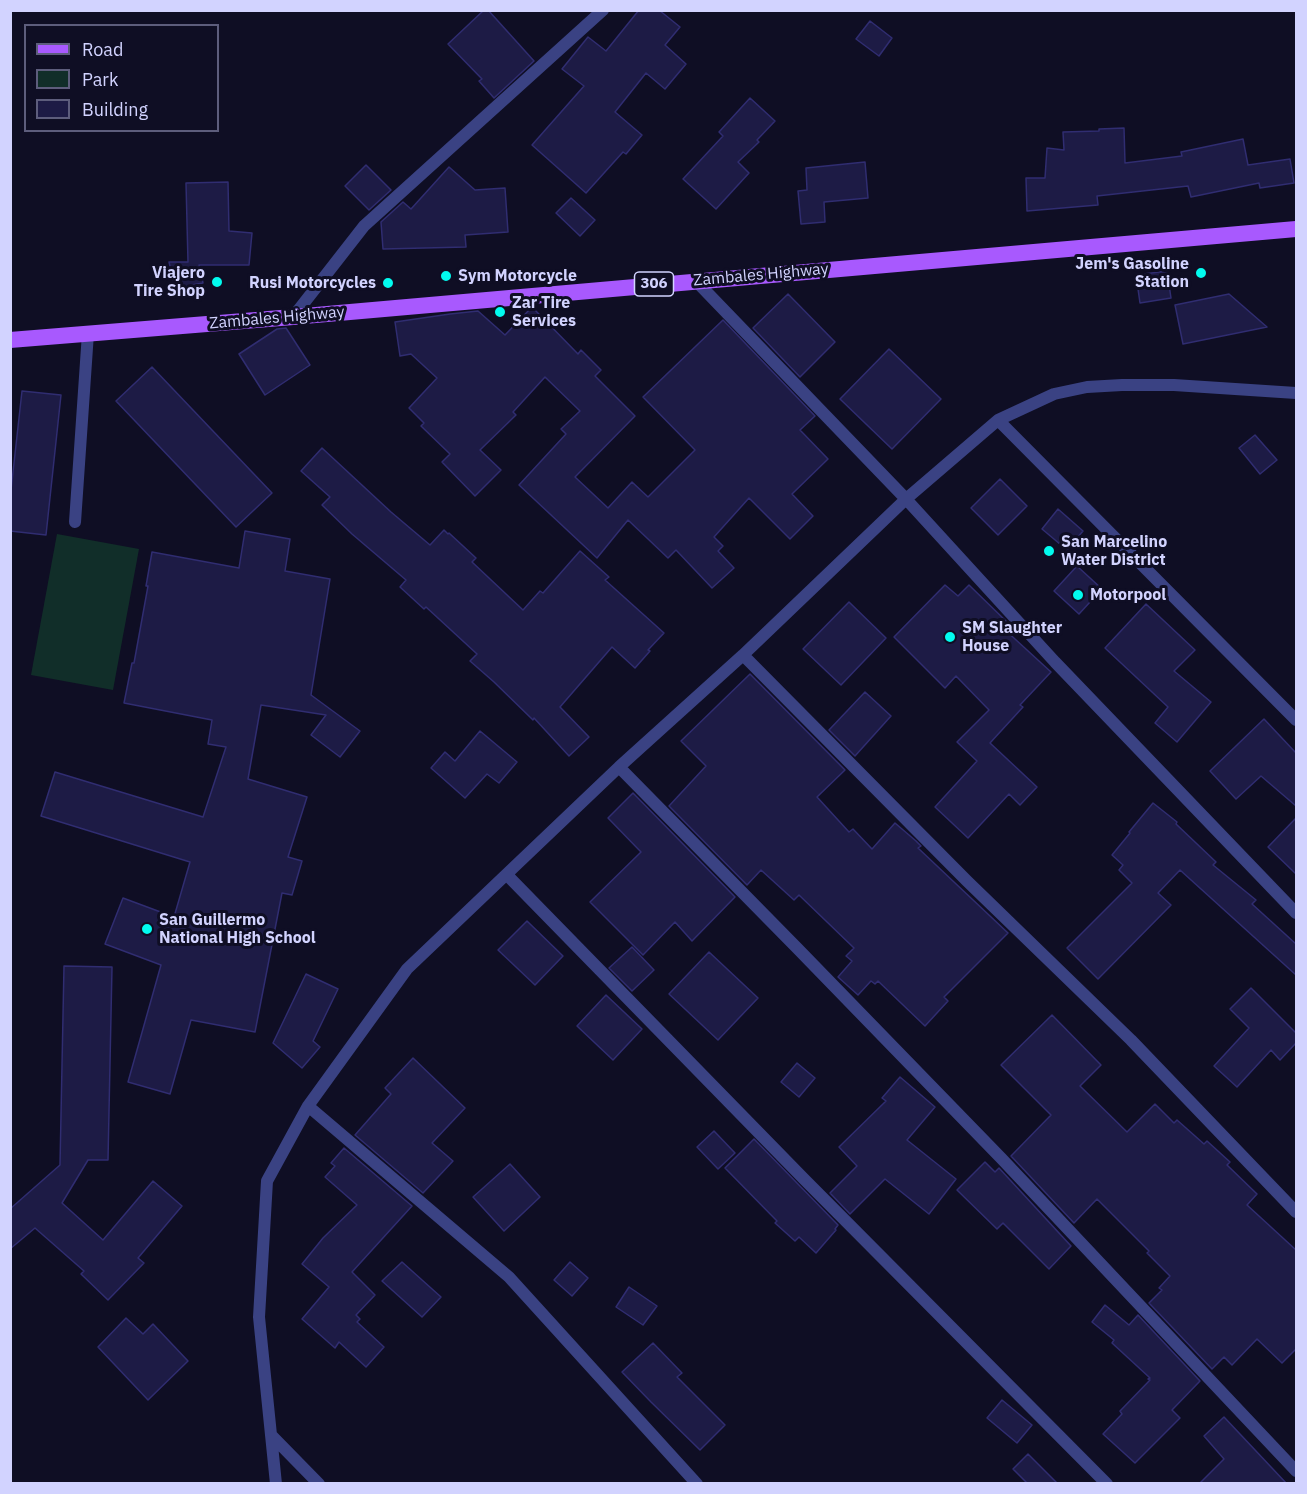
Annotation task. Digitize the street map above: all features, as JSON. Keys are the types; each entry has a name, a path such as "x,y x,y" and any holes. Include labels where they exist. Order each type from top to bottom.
{"main road":[{"name":"Zambales Highway","path":"10,340 1296,229"}],"street":[{"path":"293,317 364,226 603,10"},
{"path":"696,281 906,499 1055,662 1296,913"},
{"path":"75,522 88,333"},
{"path":"276,1484 259,1317 267,1181 308,1106 407,969 619,767 743,655 906,499 998,420 1054,394 1087,387 1174,385 1296,393"},
{"path":"998,420 1296,720"},
{"path":"743,655 967,881 1131,1040 1296,1212"},
{"path":"619,767 1001,1158 1296,1472"},
{"path":"507,875 1107,1484"},
{"path":"308,1106 509,1277 696,1484"},
{"path":"272,1436 319,1484"}],"green space":[{"path":"57,534 139,549 113,690 31,675"}],"building":[{"path":"484,10 488,10 534,61 494,98 479,81 482,79 448,44"},
{"path":"639,10 659,10 680,27 665,45 686,64 665,89 646,73 615,112 642,135 626,154 623,152 586,193 532,145 584,86 562,69 588,37 606,51"},
{"path":"870,21 892,38 879,56 856,39"},
{"path":"750,98 775,121 757,140 759,142 738,162 749,173 716,209 683,179 723,136 719,132"},
{"path":"1124,128 1125,163 1182,156 1181,152 1243,139 1248,165 1290,159 1294,183 1260,188 1259,183 1191,197 1188,186 1097,196 1098,205 1027,211 1026,178 1045,178 1047,148 1064,150 1063,132"},
{"path":"865,162 868,198 824,202 825,222 801,224 798,191 807,190 806,168"},
{"path":"366,165 391,190 369,210 345,186"},
{"path":"449,167 475,190 505,188 508,232 465,235 466,247 383,249 381,222 403,202 411,209"},
{"path":"228,182 229,231 252,233 249,265 199,265 203,283 175,288 169,262 188,262 186,183"},
{"path":"571,198 595,220 580,236 556,213"},
{"path":"1167,271 1171,298 1140,303 1136,275"},
{"path":"788,294 835,342 800,377 753,328"},
{"path":"1229,294 1267,327 1183,344 1175,305"},
{"path":"532,307 578,354 581,350 601,370 595,376 635,416 575,477 608,508 632,482 648,497 695,450 643,397 723,320 815,416 800,430 828,459 792,494 813,516 790,539 749,498 714,537 723,546 718,551 734,568 712,588 676,550 668,558 628,520 597,558 519,485 566,434 561,429 580,411 545,377 513,412 516,415 480,450 501,470 475,496 442,462 450,454 421,426 424,423 409,408 437,378 411,354 400,356 395,322 478,311 505,335"},
{"path":"286,328 310,365 265,395 239,354 277,329"},
{"path":"889,349 941,399 892,449 840,399"},
{"path":"152,367 272,493 236,527 116,401"},
{"path":"22,391 61,395 46,535 10,531 10,499"},
{"path":"1255,435 1277,460 1260,474 1239,448"},
{"path":"322,448 430,545 444,530 449,533 476,558 472,562 523,610 540,591 543,593 580,551 609,577 605,580 664,633 635,668 612,647 560,707 589,737 569,756 534,718 533,720 470,661 477,654 426,607 424,609 400,587 406,580 322,505 330,497 301,471"},
{"path":"1000,479 1027,506 998,535 971,508"},
{"path":"1058,509 1083,531 1067,550 1042,529"},
{"path":"245,531 290,539 285,571 330,579 311,695 360,731 340,757 311,735 326,715 261,705 248,779 307,797 288,857 302,861 292,895 282,893 255,1032 191,1020 170,1094 128,1082 161,965 105,944 123,898 174,917 190,862 41,816 55,772 203,817 226,747 208,744 212,720 124,703 132,663 134,663 152,552 239,568"},
{"path":"1077,566 1102,589 1079,614 1054,591"},
{"path":"945,585 958,596 969,585 1008,623 1003,628 1051,672 1020,705 1023,707 990,743 1037,787 1020,805 1009,794 968,838 935,807 977,761 957,742 989,710 956,676 945,688 894,637"},
{"path":"849,602 886,638 841,685 803,649"},
{"path":"1146,604 1195,650 1174,671 1211,702 1177,742 1155,723 1168,707 1105,648"},
{"path":"750,674 845,770 817,797 849,832 853,829 872,849 895,823 921,846 918,848 1008,933 944,997 948,1001 925,1026 878,981 875,984 871,981 858,995 838,977 852,961 846,956 854,948 799,895 794,900 761,870 747,885 669,806 706,766 681,741"},
{"path":"865,692 891,716 855,756 829,730"},
{"path":"1264,719 1296,753 1296,806 1261,776 1236,799 1210,771"},
{"path":"480,731 517,762 499,783 487,774 465,798 431,768 445,752 455,761"},
{"path":"633,793 735,897 692,941 675,922 643,955 590,902 641,852 608,818"},
{"path":"1153,803 1177,822 1176,824 1216,862 1213,865 1256,900 1252,904 1296,944 1296,975 1180,870 1158,893 1171,905 1098,979 1067,948 1132,883 1119,870 1123,865 1112,855"},
{"path":"1296,818 1296,874 1268,847"},
{"path":"527,921 563,956 535,985 498,950"},
{"path":"632,947 654,970 632,991 609,968"},
{"path":"709,952 758,998 718,1040 669,994"},
{"path":"64,966 112,967 108,1160 88,1160 62,1203 103,1240 153,1181 182,1206 138,1258 144,1263 108,1300 81,1274 84,1271 35,1228 10,1249 10,1209 60,1165"},
{"path":"306,974 338,989 313,1041 320,1047 302,1068 273,1043"},
{"path":"1251,988 1296,1033 1296,1043 1280,1060 1271,1050 1237,1087 1214,1066 1249,1028 1230,1009"},
{"path":"606,995 642,1029 613,1060 577,1026"},
{"path":"1052,1015 1101,1065 1080,1086 1127,1132 1155,1104 1174,1123 1177,1120 1204,1144 1207,1141 1230,1162 1227,1165 1257,1194 1247,1205 1296,1250 1296,1349 1282,1363 1257,1339 1232,1365 1224,1357 1212,1369 1149,1303 1162,1290 1159,1288 1170,1276 1147,1253 1149,1251 1097,1199 1074,1223 1011,1156 1051,1115 1001,1065"},
{"path":"413,1058 465,1108 432,1143 453,1161 423,1193 355,1135 391,1094 385,1088"},
{"path":"797,1063 815,1078 799,1097 781,1082"},
{"path":"900,1077 935,1107 907,1140 956,1179 929,1214 885,1179 850,1214 830,1193 857,1166 839,1147 886,1101 882,1098"},
{"path":"714,1131 735,1153 718,1169 697,1147"},
{"path":"754,1139 838,1225 816,1253 799,1237 795,1241 775,1223 777,1221 725,1168"},
{"path":"344,1148 412,1206 352,1272 375,1295 356,1315 360,1319 357,1322 384,1347 366,1367 339,1342 335,1348 302,1319 329,1287 302,1264 323,1238 357,1205 325,1177 335,1166 331,1163"},
{"path":"985,1162 995,1172 999,1168 1071,1246 1049,1269 1003,1223 997,1229 957,1190"},
{"path":"510,1164 540,1197 504,1231 473,1197"},
{"path":"402,1262 441,1297 422,1317 382,1281"},
{"path":"570,1262 588,1278 572,1296 554,1280"},
{"path":"629,1287 657,1306 643,1325 616,1307"},
{"path":"1105,1305 1129,1325 1138,1315 1200,1381 1172,1410 1180,1418 1135,1463 1103,1434 1150,1378 1112,1343 1114,1340 1092,1322"},
{"path":"126,1318 143,1334 153,1324 188,1361 148,1400 98,1347"},
{"path":"653,1343 682,1373 677,1377 725,1425 700,1450 622,1372"},
{"path":"1002,1400 1032,1425 1017,1443 987,1418"},
{"path":"1224,1417 1287,1484 1199,1484 1224,1459 1204,1436"},
{"path":"1028,1454 1058,1484 1028,1484 1013,1469"}],"place":[{"name":"Jem's Gasoline Station","path":"1201,273"},
{"name":"Sym Motorcycle","path":"446,276"},
{"name":"Viajero Tire Shop","path":"217,282"},
{"name":"Rusi Motorcycles","path":"388,283"},
{"name":"Zar Tire Services","path":"500,312"},
{"name":"San Marcelino Water District","path":"1049,551"},
{"name":"Motorpool","path":"1078,595"},
{"name":"SM Slaughter House","path":"950,637"},
{"name":"San Guillermo National High School","path":"147,929"}]}
